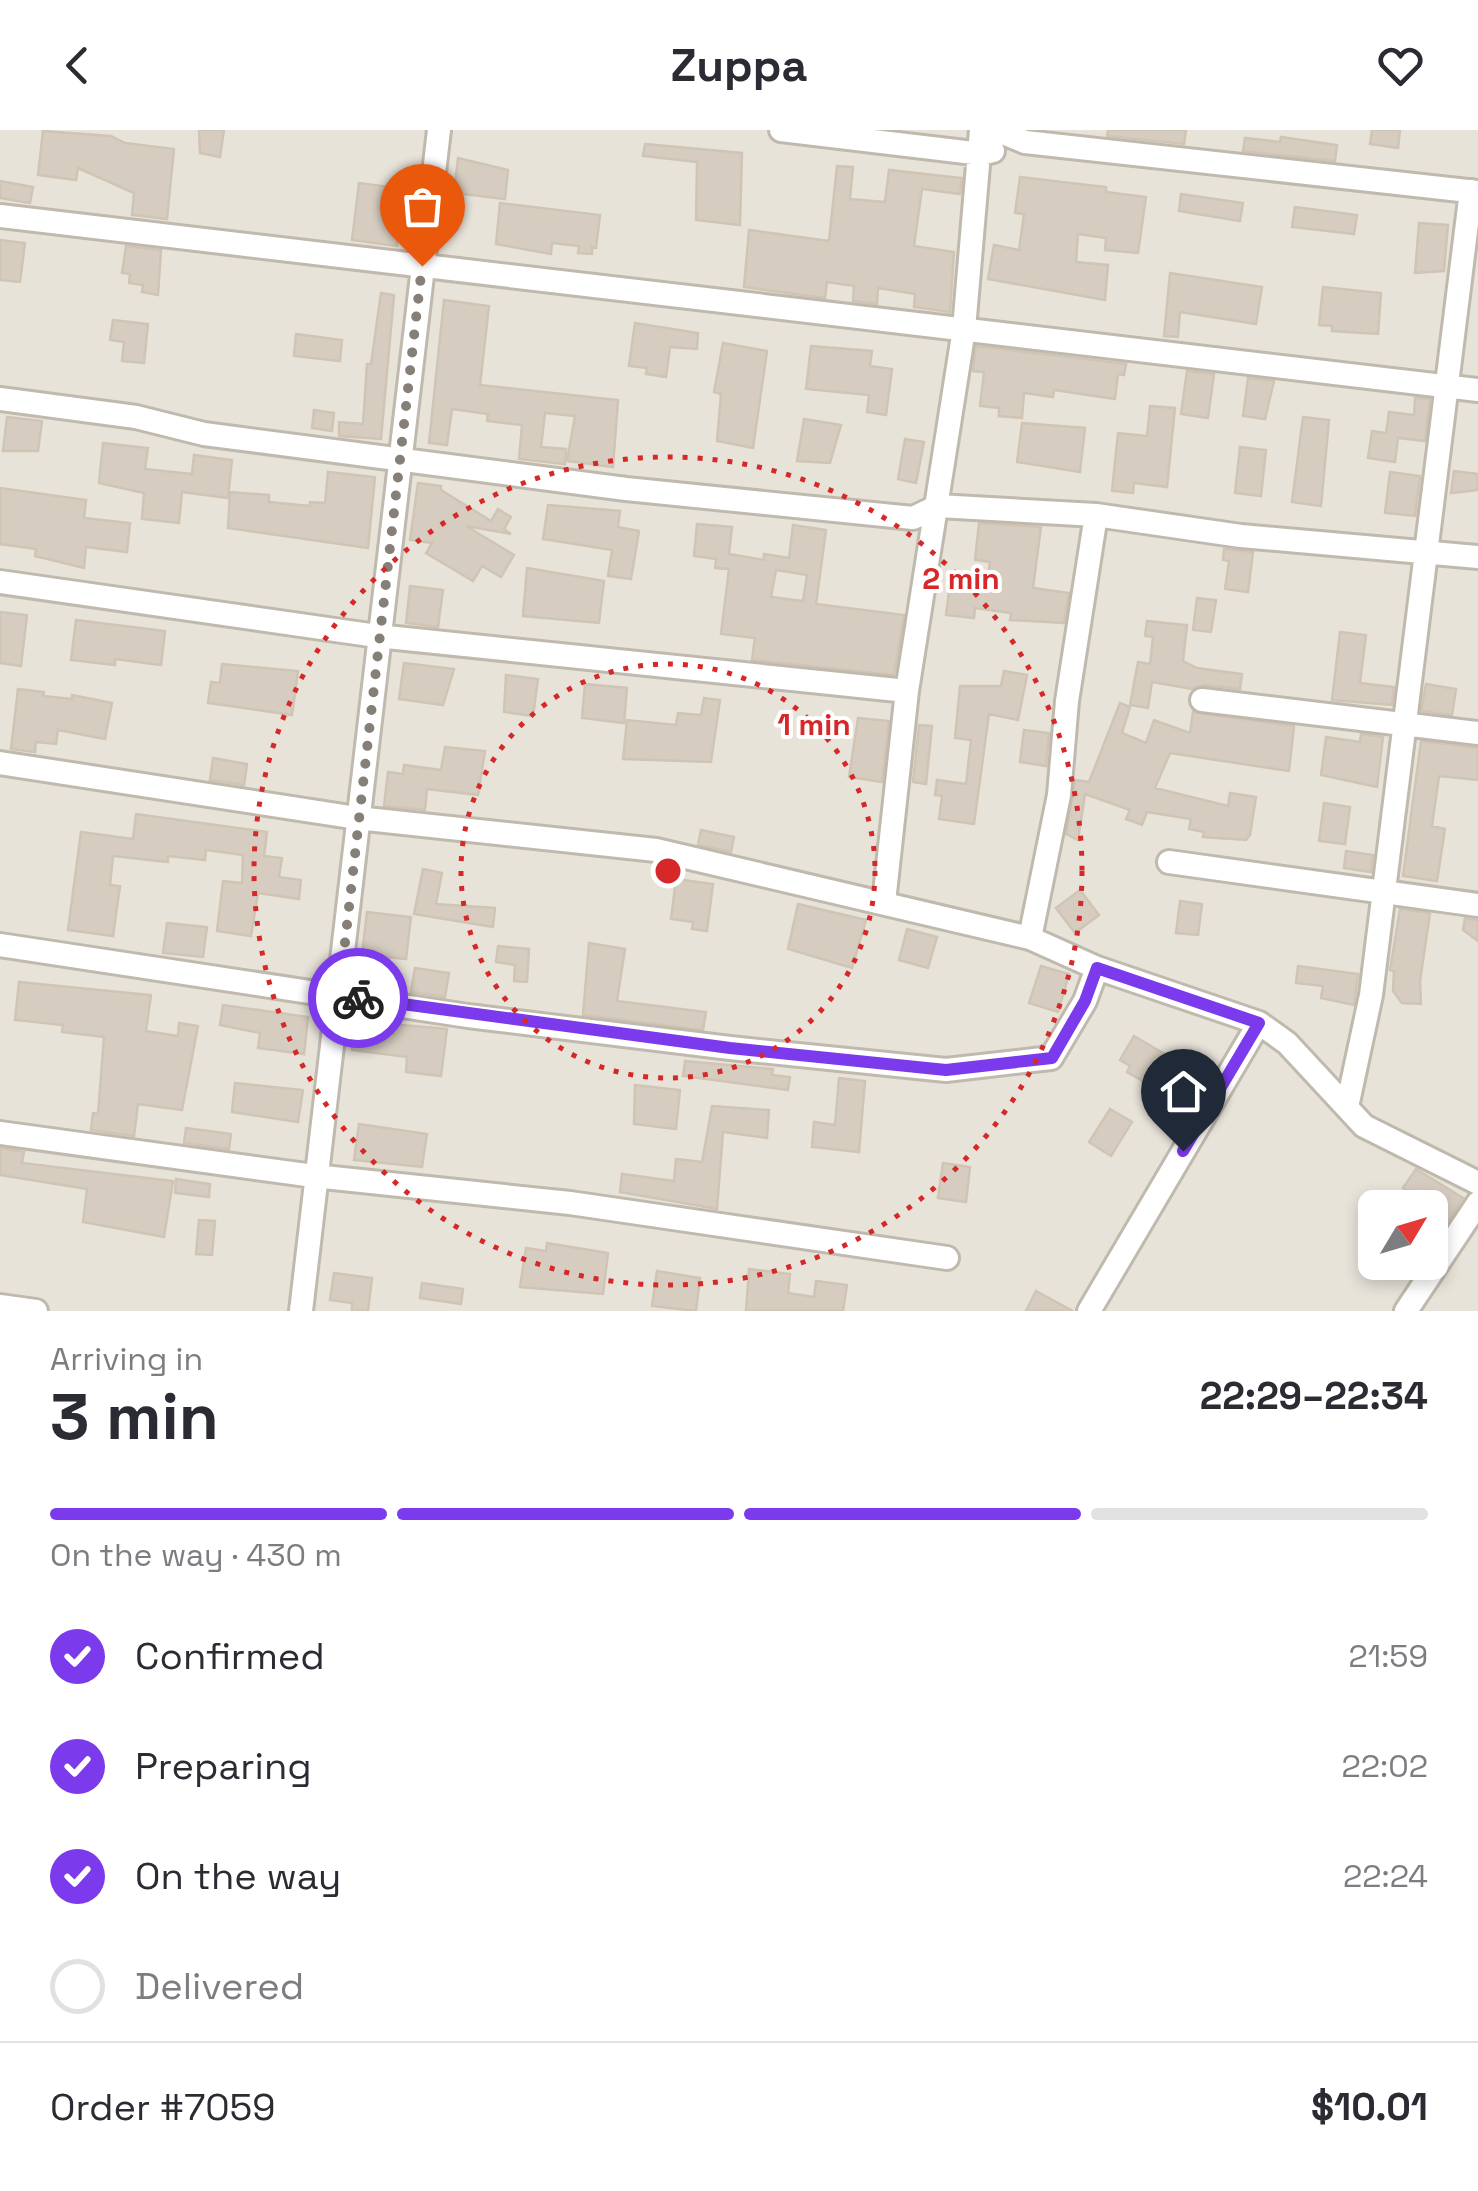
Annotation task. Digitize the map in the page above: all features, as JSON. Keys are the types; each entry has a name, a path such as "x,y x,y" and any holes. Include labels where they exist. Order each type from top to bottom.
{"street":[{"path":"301,1311 439,130"},
{"path":"781,130 982,154 1026,142"},
{"path":"884,902 906,690 964,329 982,154 981,130"},
{"path":"996,130 1026,142 1474,192 1446,386 1371,995 1346,1107"},
{"path":"0,216 1478,390"},
{"path":"0,400 136,417 204,434 626,489 913,518 938,506 1096,515 1240,536 1478,556"},
{"path":"1030,938 1059,795 1067,701 1096,515"},
{"path":"0,582 377,636 906,690"},
{"path":"1202,700 1478,733"},
{"path":"0,763 357,818 656,850 791,885 884,902 1030,938 1097,968 1259,1023 1287,1042 1364,1126 1478,1183"},
{"path":"1169,862 1382,895 1478,905"},
{"path":"0,945 524,1023 946,1070 1052,1058 1085,1001 1097,968"},
{"path":"1089,1311 1259,1023"},
{"path":"0,1132 314,1176 570,1203 947,1258"},
{"path":"1406,1311 1478,1204"},
{"path":"0,1306 36,1311"}],"shaded area":[{"path":"0,130 1478,130 1478,1311 0,1311"}],"building":[{"path":"199,130 224,130 220,157 200,153"},
{"path":"1108,130 1186,130 1184,144 1107,136"},
{"path":"1372,130 1400,130 1398,148 1370,144"},
{"path":"43,131 111,136 125,143 174,149 167,219 132,215 134,193 78,168 76,180 38,175"},
{"path":"1281,137 1337,145 1335,161 1243,151 1245,138 1280,142"},
{"path":"645,144 742,153 740,225 696,220 697,162 643,156"},
{"path":"458,158 508,170 505,199 454,193"},
{"path":"837,166 853,167 850,199 885,202 889,170 962,178 960,194 922,189 914,246 954,252 950,312 914,307 915,294 878,288 877,304 853,301 854,286 827,282 825,298 744,287 749,230 829,241"},
{"path":"1020,177 1106,187 1106,192 1146,197 1138,253 1105,250 1106,238 1078,234 1076,262 1108,265 1105,300 988,279 994,245 1019,250 1024,214 1015,213"},
{"path":"0,181 33,187 30,203 0,198"},
{"path":"359,183 404,189 397,246 352,240"},
{"path":"1181,194 1243,203 1240,221 1179,211"},
{"path":"500,203 600,215 596,248 592,247 592,254 578,253 579,246 552,243 551,254 496,244"},
{"path":"1295,207 1357,215 1354,234 1292,227"},
{"path":"1419,223 1448,225 1444,271 1415,273"},
{"path":"0,240 25,243 20,282 0,280"},
{"path":"126,246 161,250 158,295 142,292 143,285 129,283 130,274 122,273"},
{"path":"1170,273 1262,287 1256,324 1180,312 1178,337 1164,336"},
{"path":"1323,287 1381,293 1378,334 1332,331 1332,326 1319,325"},
{"path":"381,293 394,295 381,439 339,436 339,422 363,424 367,364 371,364"},
{"path":"444,300 489,306 480,385 618,400 613,467 567,461 575,416 545,413 541,447 566,449 565,464 519,459 522,425 487,421 488,414 452,409 447,445 429,443"},
{"path":"113,320 148,324 144,363 122,361 124,342 110,340"},
{"path":"635,323 698,333 697,349 670,347 666,377 646,374 647,368 629,366"},
{"path":"296,334 342,340 340,361 294,356"},
{"path":"723,343 767,351 753,448 717,441 721,394 714,392"},
{"path":"811,346 872,351 870,366 892,369 886,415 867,412 869,395 806,389"},
{"path":"976,346 1126,364 1124,375 1118,374 1115,399 1054,390 1053,397 1024,393 1022,418 999,416 999,408 980,406 984,372 973,371"},
{"path":"1187,371 1214,374 1208,418 1181,414"},
{"path":"1248,378 1274,381 1265,419 1243,416"},
{"path":"1415,398 1430,399 1425,441 1398,438 1395,462 1368,458 1372,431 1386,433 1389,412 1414,415"},
{"path":"1150,406 1175,408 1167,487 1134,483 1133,493 1112,491 1118,433 1147,436"},
{"path":"314,410 334,413 332,431 312,428"},
{"path":"7,417 42,421 38,451 3,451"},
{"path":"1303,417 1329,420 1321,506 1292,502"},
{"path":"804,419 841,425 830,463 797,461"},
{"path":"1022,423 1085,428 1080,472 1017,462"},
{"path":"905,439 924,442 916,483 898,479"},
{"path":"103,443 148,448 145,469 192,474 194,455 232,460 228,498 182,492 179,523 142,519 144,493 99,483"},
{"path":"1240,447 1266,450 1261,496 1235,493"},
{"path":"1454,471 1478,474 1478,490 1451,493"},
{"path":"328,472 375,477 368,548 228,528 230,492 269,495 269,502 310,506 310,502 325,503"},
{"path":"1390,472 1420,476 1415,516 1385,513"},
{"path":"418,483 441,486 441,490 491,521 498,509 511,517 504,529 511,534 466,526 514,555 501,577 482,566 473,581 426,553 432,543 410,540"},
{"path":"0,488 86,500 84,518 130,523 127,552 86,547 84,568 35,556 36,549 0,544"},
{"path":"548,505 620,511 618,527 639,531 631,579 608,576 612,550 543,539"},
{"path":"979,523 1041,527 1033,588 1069,593 1064,623 1010,620 1011,613 975,608 974,618 946,615 950,584 986,588 990,562 975,560"},
{"path":"697,524 732,527 729,554 764,560 764,554 789,558 793,525 826,530 816,604 904,615 894,675 752,660 755,638 721,634 729,569 715,568 716,559 694,556","holes":["776,570 807,575 803,601 771,597"]},
{"path":"1224,549 1253,552 1248,592 1225,589 1229,561 1223,560"},
{"path":"527,568 604,581 599,623 523,616"},
{"path":"410,586 443,590 438,627 406,623"},
{"path":"1197,598 1216,600 1211,632 1193,630"},
{"path":"0,612 27,615 21,666 0,663"},
{"path":"76,620 165,631 161,665 115,659 115,665 71,660"},
{"path":"1147,621 1187,625 1183,661 1197,668 1242,674 1240,689 1204,685 1192,689 1152,682 1148,708 1130,705 1138,662 1150,664 1153,637 1145,636"},
{"path":"1340,632 1366,635 1360,683 1394,687 1392,705 1332,700"},
{"path":"404,663 454,669 443,705 399,699"},
{"path":"222,664 298,671 292,715 208,703 211,682 220,683"},
{"path":"1004,671 1027,675 1018,720 989,714 974,824 939,819 942,796 935,795 937,780 966,784 971,740 955,738 960,686 1001,686"},
{"path":"506,675 538,679 533,716 504,712"},
{"path":"585,684 627,688 624,723 582,718"},
{"path":"1426,684 1456,689 1452,715 1421,711"},
{"path":"18,689 44,692 43,696 72,699 72,695 112,703 105,739 58,730 56,744 36,742 35,752 11,749"},
{"path":"704,698 720,700 711,762 623,759 627,720 676,725 678,713 701,715"},
{"path":"1120,703 1130,707 1122,733 1146,743 1154,720 1190,733 1193,712 1294,726 1289,771 1170,753 1155,788 1228,806 1230,793 1256,797 1246,840 1203,837 1204,832 1189,829 1191,819 1147,812 1142,825 1126,819 1130,810 1085,794 1078,840 1066,834 1075,780 1089,782"},
{"path":"858,718 889,721 882,782 849,777"},
{"path":"919,725 932,726 926,784 913,782"},
{"path":"1024,730 1049,733 1046,766 1020,762"},
{"path":"1361,734 1383,737 1377,787 1321,775 1326,737 1360,742"},
{"path":"1421,741 1478,748 1478,780 1439,776 1432,826 1445,829 1437,881 1403,876"},
{"path":"445,747 485,751 478,795 427,789 425,810 384,806 388,772 403,774 404,765 441,770"},
{"path":"213,758 247,764 244,785 210,780"},
{"path":"1324,803 1350,807 1345,844 1319,841"},
{"path":"136,814 267,832 264,856 282,858 279,877 301,880 299,899 258,893 251,936 217,931 223,881 242,883 243,855 206,850 205,860 168,856 168,862 113,856 110,885 120,886 113,936 68,930 81,832 133,839"},
{"path":"701,830 734,837 731,852 698,845"},
{"path":"1346,851 1373,855 1371,872 1344,868"},
{"path":"423,869 442,873 436,904 495,908 493,927 414,914"},
{"path":"676,879 713,884 707,931 692,929 693,922 671,919"},
{"path":"1080,890 1099,915 1075,933 1056,908"},
{"path":"1180,901 1202,904 1198,935 1176,933"},
{"path":"798,904 866,920 852,968 788,949"},
{"path":"1400,909 1430,913 1420,981 1421,1004 1402,1003 1393,991 1394,971 1390,970"},
{"path":"367,912 411,917 406,959 362,954"},
{"path":"1465,918 1478,920 1478,941 1463,930"},
{"path":"167,923 207,927 203,957 163,953"},
{"path":"907,929 937,937 928,968 899,960"},
{"path":"589,943 625,949 617,1001 706,1012 703,1030 583,1015"},
{"path":"498,946 529,949 527,982 514,981 515,965 496,962"},
{"path":"1041,966 1069,974 1058,1012 1029,1003"},
{"path":"1298,966 1358,974 1354,1005 1321,998 1323,986 1296,983"},
{"path":"415,968 449,973 445,997 411,992"},
{"path":"19,982 151,995 146,1031 178,1036 179,1023 198,1026 182,1110 138,1104 134,1136 91,1130 93,1113 98,1114 104,1037 62,1032 63,1025 15,1020"},
{"path":"223,1005 308,1017 304,1054 258,1048 260,1033 220,1025"},
{"path":"356,1021 447,1029 441,1076 406,1072 407,1057 352,1050"},
{"path":"1134,1036 1168,1056 1151,1086 1127,1072 1130,1066 1120,1060"},
{"path":"685,1061 773,1069 772,1075 790,1077 788,1090 683,1076"},
{"path":"839,1078 865,1081 859,1152 812,1147 814,1122 835,1125"},
{"path":"235,1083 303,1090 298,1122 232,1112"},
{"path":"635,1085 680,1090 676,1129 634,1124"},
{"path":"712,1106 769,1110 767,1138 723,1132 717,1209 620,1192 622,1174 674,1181 676,1159 702,1162"},
{"path":"1110,1109 1132,1122 1111,1156 1089,1142"},
{"path":"359,1124 427,1134 422,1167 354,1160"},
{"path":"186,1128 231,1134 229,1149 184,1143"},
{"path":"0,1148 24,1152 22,1163 173,1181 164,1237 83,1222 87,1189 0,1175"},
{"path":"943,1163 970,1167 966,1202 938,1198"},
{"path":"1416,1169 1463,1198 1448,1221 1448,1190 1403,1188"},
{"path":"176,1179 210,1184 209,1197 175,1193"},
{"path":"199,1220 215,1221 212,1255 196,1254"},
{"path":"547,1243 608,1253 603,1294 520,1287 526,1248 546,1251"},
{"path":"749,1269 790,1274 788,1293 814,1297 816,1281 847,1285 843,1311 746,1311"},
{"path":"657,1271 700,1278 696,1311 652,1306"},
{"path":"334,1273 372,1278 368,1311 352,1311 352,1303 330,1300"},
{"path":"422,1283 463,1289 461,1304 420,1298"},
{"path":"1036,1291 1073,1311 1026,1311"}],"way so far":[{"path":"358,998 339,995 390,516 422,266"}],"route":[{"path":"358,998 468,1016 946,1070 1052,1058 1085,1001 1097,968 1259,1023 1183,1151"}]}
